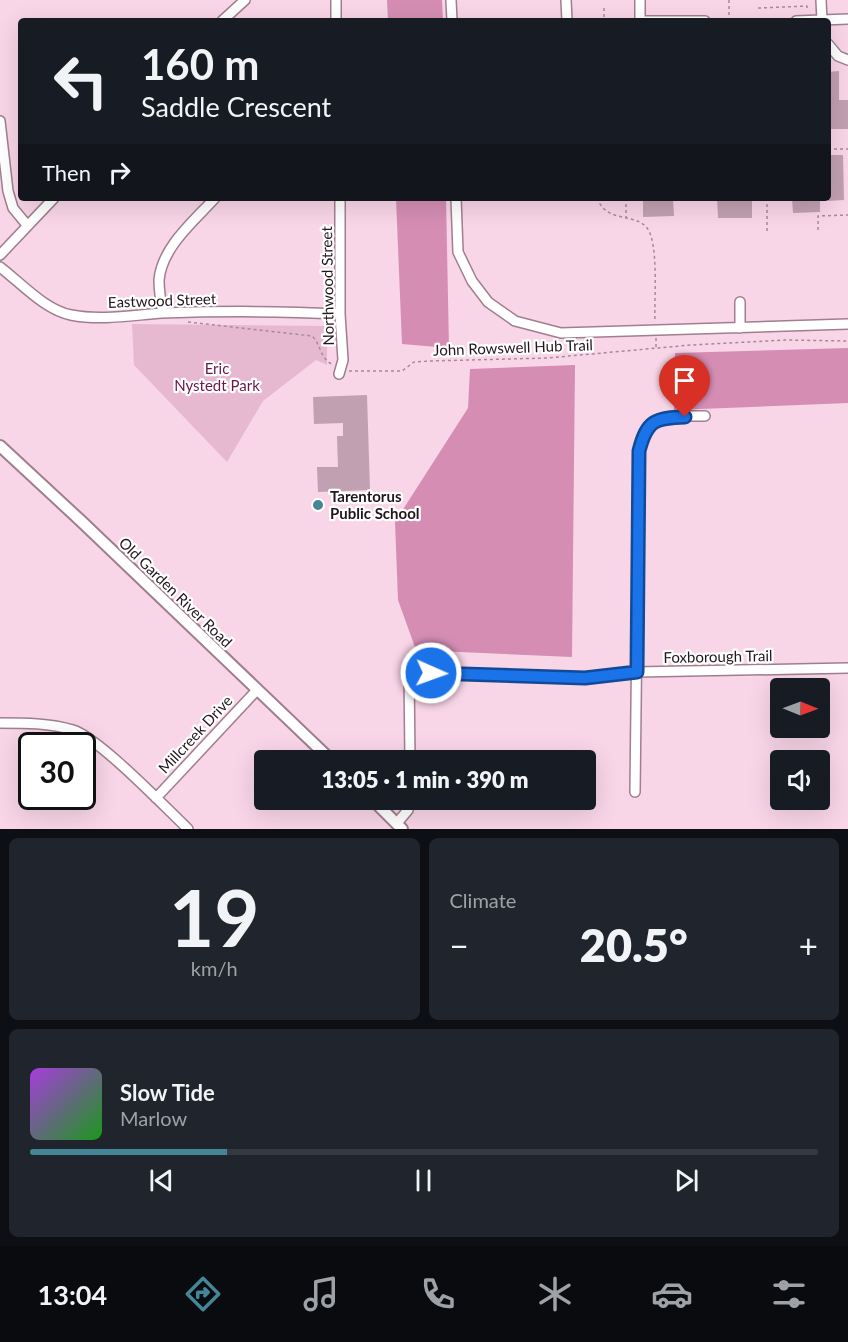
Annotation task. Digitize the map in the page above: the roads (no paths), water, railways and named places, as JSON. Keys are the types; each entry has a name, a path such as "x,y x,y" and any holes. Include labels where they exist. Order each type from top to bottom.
{"main road":[{"name":"Old Garden River Road","path":"0,446 81,520 256,691 320,750"},
{"path":"383,810 400,826"}],"street":[{"path":"225,18 245,0"},
{"path":"336,0 336,18"},
{"path":"452,0 452,18"},
{"path":"566,0 567,18"},
{"path":"640,0 640,18"},
{"path":"821,0 821,18"},
{"path":"831,20 848,19"},
{"path":"831,48 838,56 848,60"},
{"path":"0,121 1,156 8,191 14,208 27,225"},
{"path":"0,255 51,201"},
{"path":"163,314 159,281 163,263 174,243 212,201"},
{"name":"Northwood Street","path":"340,201 340,314 343,360 340,371"},
{"path":"456,201 458,252 464,267 488,302 515,321 561,333 848,324"},
{"name":"Eastwood Street","path":"0,267 52,308 71,315 113,317 298,311 340,314"},
{"path":"740,302 740,328"},
{"path":"635,792 637,469 641,442 651,422 666,417 705,416"},
{"name":"Foxborough Trail","path":"410,750 409,672 585,678 637,672 848,668"},
{"name":"Millcreek Drive","path":"156,798 256,691"},
{"path":"0,723 31,723 75,730 103,750 188,829"},
{"path":"400,826 408,810"}],"place":[{"name":"Tarentorus Public School","path":"318,505"}],"park label":[{"name":"Eric Nystedt Park","path":"217,376"}]}
